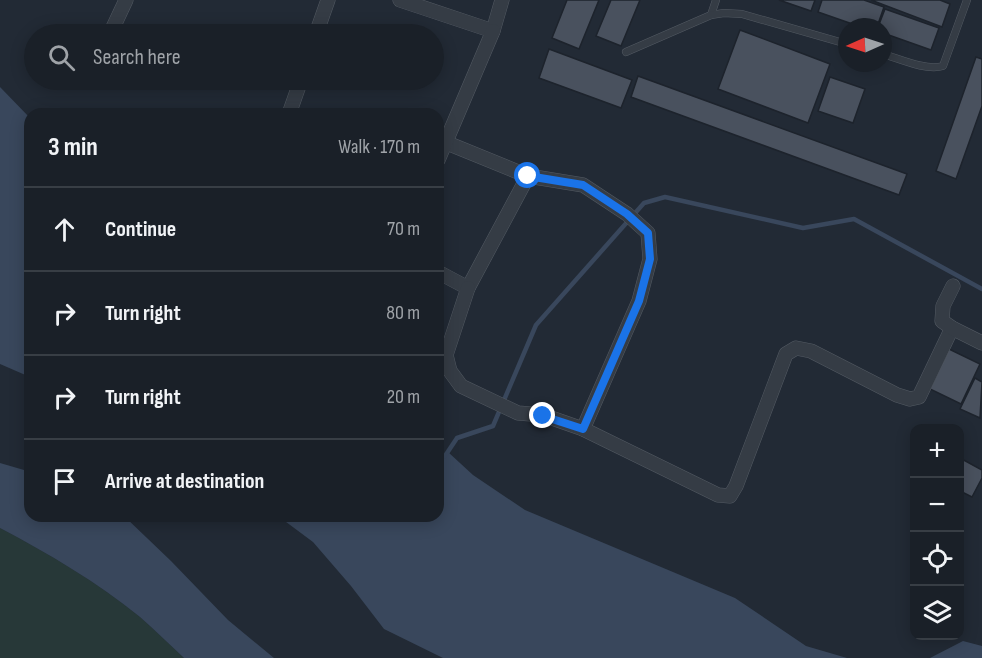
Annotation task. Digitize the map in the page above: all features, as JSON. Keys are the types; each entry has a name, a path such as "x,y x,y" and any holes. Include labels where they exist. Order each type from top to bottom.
{"street":[{"path":"115,24 126,0"},
{"path":"320,24 328,0"},
{"path":"400,0 492,31"},
{"path":"444,149 492,31 502,0"},
{"path":"291,108 297,90"},
{"path":"447,143 528,176 583,185 631,217 648,233 650,259 639,301 583,429"},
{"path":"528,176 468,288 446,355 450,370 461,386 518,413 543,416 583,429 718,495 730,496 736,486 786,354 796,348 811,351 897,395 910,399 919,397 952,328"},
{"path":"444,275 468,288"},
{"path":"953,286 943,306 942,321 982,343"}],"lane":[{"path":"711,15 716,0"},
{"path":"892,57 926,66 937,68 943,66 967,0"},
{"path":"626,52 711,15 724,13 742,14 838,41"}],"shaded area":[{"path":"0,528 54,558 107,592 140,617 184,658 0,658"}],"water":[{"path":"0,87 24,112 24,374 0,364"},
{"path":"448,452 473,475 525,510 735,598 806,646 847,658 443,658 384,629 313,542 286,522 444,522 444,454"},
{"path":"0,463 24,470 24,522 130,522 228,620 274,658 184,658 140,617 107,592 54,558 0,528"},
{"path":"963,641 982,646 982,658 930,658"}],"building":[{"path":"567,0 599,0 579,49 552,38"},
{"path":"611,0 640,0 621,46 596,36"},
{"path":"779,0 815,0 811,11"},
{"path":"822,0 864,0 884,7 880,18 838,19 818,12"},
{"path":"871,0 940,0 950,4 942,27"},
{"path":"885,9 939,28 931,50 892,36 892,18 882,18"},
{"path":"740,30 830,64 808,123 718,89"},
{"path":"549,49 632,80 621,108 539,78"},
{"path":"976,57 982,59 982,106 956,179 936,171"},
{"path":"638,76 907,174 899,195 631,97"},
{"path":"830,77 865,89 853,123 818,111"},
{"path":"949,349 980,364 961,404 930,389"},
{"path":"975,378 982,382 980,418 960,409"},
{"path":"964,460 982,470 982,478 972,497 964,493"}],"waterway":[{"path":"445,456 457,438 493,426 536,325 644,203 665,197 803,228 854,219 982,289"}],"route":[{"path":"528,176 583,185 627,214 648,233 650,259 639,301 583,429 543,416"}]}
